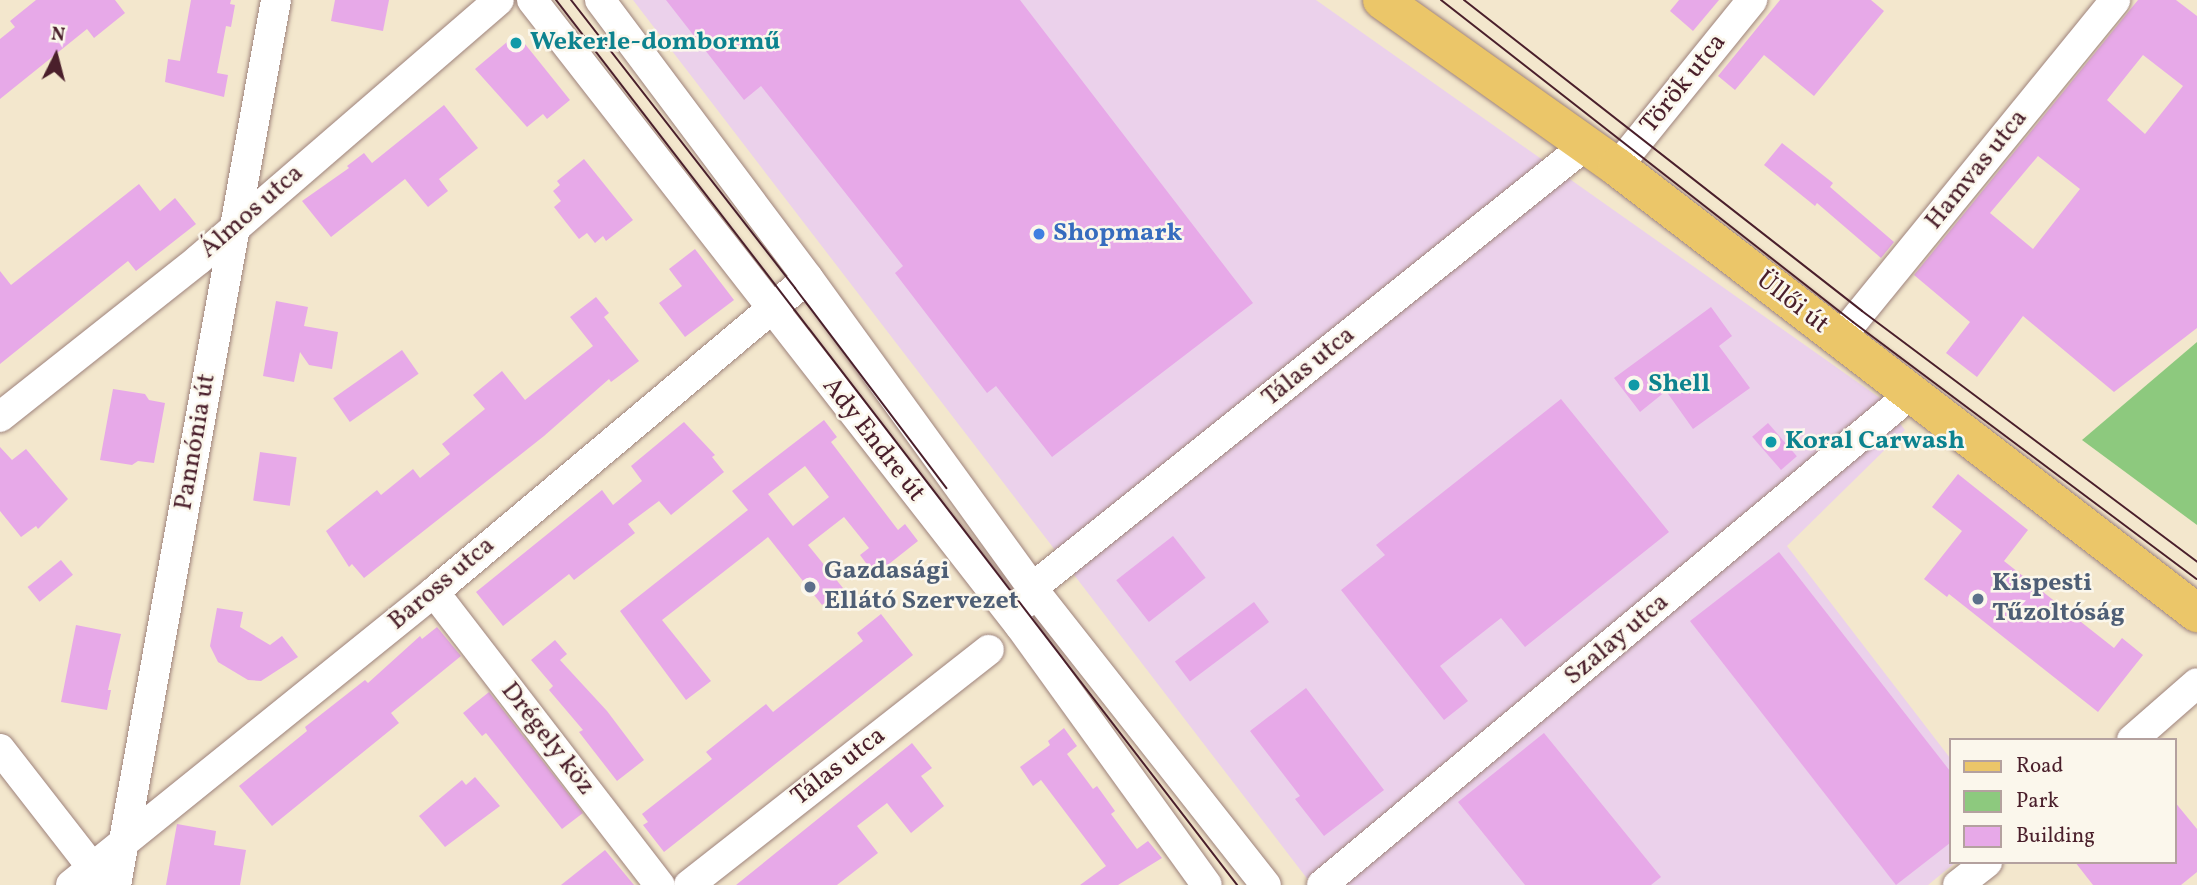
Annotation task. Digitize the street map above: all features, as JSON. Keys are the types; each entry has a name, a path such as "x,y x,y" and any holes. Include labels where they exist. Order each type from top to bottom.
{"main road":[{"name":"Üllői út","path":"1382,0 1602,156 2197,613"}],"street":[{"name":"Pannónia út","path":"96,881 124,842 276,0"},
{"name":"Álmos utca","path":"0,417 199,259 234,226 499,0"},
{"name":"Ady Endre út","path":"532,0 1020,626 1207,885"},
{"name":"Ady Endre út","path":"600,0 808,278 1032,588 1266,885"},
{"name":"Török utca","path":"1602,156 1752,0"},
{"name":"Hamvas utca","path":"1839,339 2115,0"},
{"name":"Tálas utca","path":"1032,588 1602,156"},
{"name":"Baross utca","path":"124,842 434,592 808,278"},
{"name":"Szalay utca","path":"1322,885 1912,393"},
{"path":"991,590 1013,592 1032,588"},
{"path":"1020,626 1023,605 1032,588"},
{"name":"Drégely köz","path":"434,592 660,885"},
{"name":"Tálas utca","path":"690,885 989,650"},
{"path":"2134,738 2197,683"},
{"path":"0,749 96,881"},
{"path":"1958,885 1984,864"}],"shaded area":[{"path":"633,0 1316,0 1880,398 1905,430 1787,546 1948,755 1948,864 1954,864 1928,885 1312,885"}],"green space":[{"path":"2197,342 2197,525 2082,440"}],"building":[{"path":"36,0 115,0 125,13 94,38 87,29 0,99 0,39 15,27 10,21"},
{"path":"191,0 231,0 230,4 235,5 231,27 226,26 217,73 228,75 224,97 165,82 168,59 180,61"},
{"path":"335,0 389,0 383,31 331,21"},
{"name":"Shopmark","path":"666,0 1020,0 1253,303 1052,457 996,386 987,393 895,273 903,266 761,86 744,100"},
{"path":"1679,0 1719,0 1693,31 1670,11"},
{"path":"1780,0 1871,0 1884,11 1814,96 1764,55 1735,90 1718,76"},
{"path":"2138,0 2176,0 2197,16 2197,328 2114,392 2023,316 1977,377 1946,353 1970,322 1914,275","holes":["2143,55 2183,86 2145,134 2107,100","2038,156 2080,189 2033,249 1990,213"]},
{"path":"507,42 525,44 570,100 547,119 543,114 527,127 475,69"},
{"path":"444,105 478,148 439,179 448,191 428,207 405,179 331,237 302,201 349,168 347,166 364,153 372,163"},
{"path":"1782,143 1833,183 1830,187 1894,242 1881,258 1817,203 1815,206 1764,165"},
{"path":"584,159 633,220 606,241 603,236 595,243 587,233 579,239 554,207 561,201 553,191 560,185 557,181"},
{"path":"139,184 160,211 175,198 196,224 136,271 128,261 0,364 0,271 11,285"},
{"path":"695,249 734,300 685,337 659,303 682,286 669,269"},
{"path":"596,297 609,313 604,317 639,361 611,382 609,379 544,436 364,578 352,564 349,567 326,531 377,490 381,495 413,469 420,478 450,454 442,444 485,409 473,395 502,371 525,400 593,346 570,317"},
{"path":"276,301 308,307 304,326 338,332 332,369 309,365 300,352 294,382 263,376"},
{"path":"1711,307 1732,336 1719,346 1750,388 1693,429 1666,391 1640,412 1614,378"},
{"path":"402,350 419,374 350,422 333,398"},
{"path":"113,389 145,394 149,400 165,403 154,463 138,461 132,465 100,460"},
{"path":"1561,399 1669,532 1525,647 1501,618 1440,666 1468,701 1444,720 1341,590 1385,555 1376,545"},
{"path":"824,420 837,437 831,442 898,530 905,524 918,541 875,575 860,555 869,548 844,517 808,545 843,588 822,605 768,537 662,620 711,681 686,700 620,611 748,510 732,491","holes":["805,466 829,497 793,526 768,494"]},
{"path":"684,422 715,455 712,457 724,472 671,515 659,501 628,524 635,533 574,580 569,574 503,626 476,592 602,490 613,505 642,481 631,466"},
{"name":"Koral Carwash","path":"1768,423 1797,456 1781,470 1752,437"},
{"path":"0,447 12,460 26,449 68,499 38,529 36,526 21,537 0,511"},
{"path":"260,452 297,457 290,506 253,501"},
{"path":"1958,474 2028,530 2004,561 2114,648 2122,638 2143,655 2098,712 1949,594 1947,597 1924,579 1962,531 1932,507"},
{"path":"1173,536 1206,578 1149,622 1116,580"},
{"path":"1779,552 1948,768 1948,845 1896,885 1690,621"},
{"path":"61,560 73,575 40,602 28,587"},
{"path":"1254,602 1269,622 1190,682 1175,662"},
{"path":"217,608 243,612 240,627 270,645 282,636 298,657 261,681 248,680 218,662 210,646"},
{"path":"881,614 913,655 664,852 643,825 648,822 642,814 712,759 706,752 766,704 773,712 863,641 857,633"},
{"path":"76,625 121,634 108,690 111,690 107,710 61,702"},
{"path":"437,627 461,656 391,713 399,723 272,826 239,786 307,731 305,727 365,680 368,683 420,636 422,639"},
{"path":"555,640 567,654 560,660 607,711 644,760 617,781 579,732 583,730 549,690 553,686 531,660"},
{"path":"1306,688 1384,790 1324,836 1295,799 1300,796 1250,731"},
{"path":"489,692 583,813 562,829 486,733 482,736 463,713"},
{"path":"1064,728 1077,746 1067,754 1093,789 1097,786 1115,811 1111,814 1137,849 1148,841 1162,858 1118,885 1080,885 1106,866 1041,780 1033,786 1020,767 1050,745 1048,741"},
{"path":"1544,733 1661,877 1651,885 1525,885 1458,802"},
{"path":"912,743 932,768 921,776 944,806 911,833 887,803 857,826 878,853 837,885 736,885"},
{"path":"475,777 500,806 445,847 419,816 462,780 466,785"},
{"path":"2176,803 2197,829 2197,872 2181,885 2093,885 2077,864 2176,864"},
{"path":"177,824 216,831 214,845 246,850 240,885 166,885"},
{"path":"605,850 634,885 561,885"}],"tram line":[{"path":"556,0 1237,885"},
{"path":"571,0 795,288 946,488"},
{"path":"1441,0 1853,322 2197,579"},
{"path":"1464,0 1862,311 2197,562"}],"place":[{"name":"Wekerle-dombormű","path":"516,43"},
{"name":"Shopmark","path":"1039,234"},
{"name":"Shell","path":"1634,385"},
{"name":"Koral Carwash","path":"1771,442"},
{"name":"Gazdasági Ellátó Szervezet","path":"810,587"},
{"name":"Kispesti Tűzoltóság","path":"1978,599"}]}
